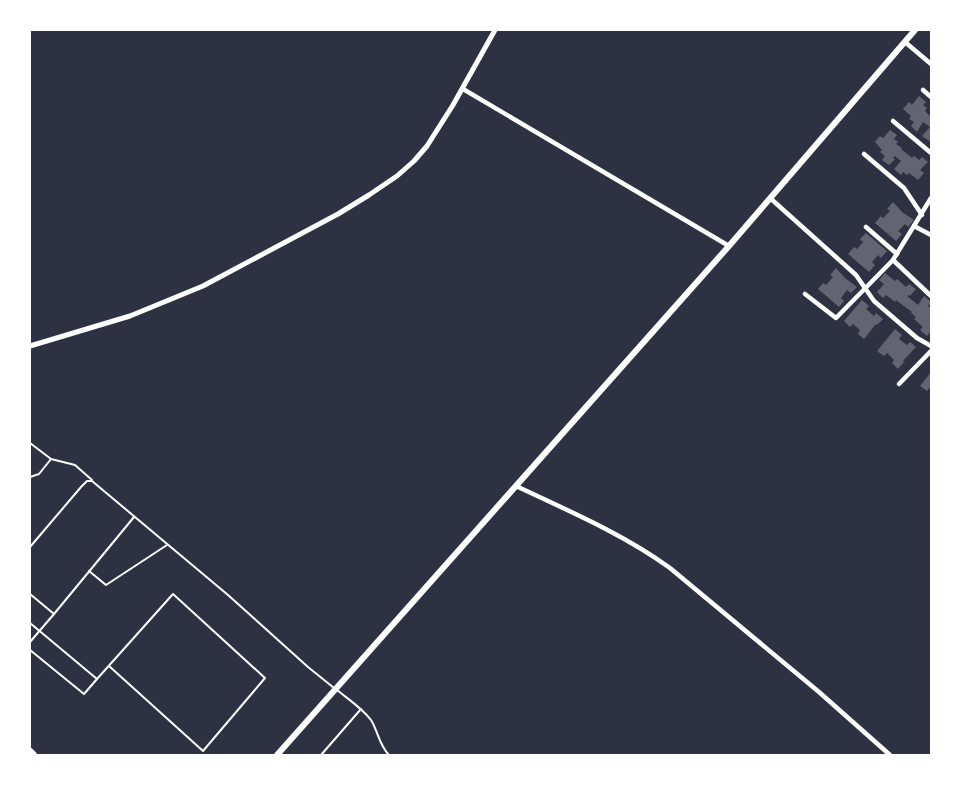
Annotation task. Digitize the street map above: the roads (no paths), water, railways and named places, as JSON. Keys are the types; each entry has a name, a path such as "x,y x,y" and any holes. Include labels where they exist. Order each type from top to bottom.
{"highway":[{"path":"30,752 34,755"}],"main road":[{"path":"277,755 729,246 915,30"}],"street":[{"path":"30,346 130,316 203,286 338,214 390,181 414,161 437,131 463,89 495,30"},
{"path":"904,42 931,64"},
{"path":"463,89 729,246"},
{"path":"923,90 931,97"},
{"path":"893,121 931,153"},
{"path":"864,154 908,193 922,215"},
{"path":"769,198 856,275 865,287 869,297 917,338 931,346"},
{"path":"805,294 836,318 893,260 931,198"},
{"path":"914,226 931,235"},
{"path":"866,227 896,254"},
{"path":"893,260 931,296"},
{"path":"899,384 931,351"},
{"path":"516,486 627,540 656,558 819,692 890,755"}],"lane":[{"path":"30,443 50,460 75,465 228,595 308,667 360,709 371,720 384,750 389,755"},
{"path":"30,477 39,474 50,460"},
{"path":"30,547 80,487 92,481"},
{"path":"30,642 134,517"},
{"path":"89,571 106,585 167,544"},
{"path":"30,594 54,614"},
{"path":"30,650 84,694 172,594 265,678 203,751 109,666"},
{"path":"30,623 97,679"},
{"path":"321,755 360,709"}]}
